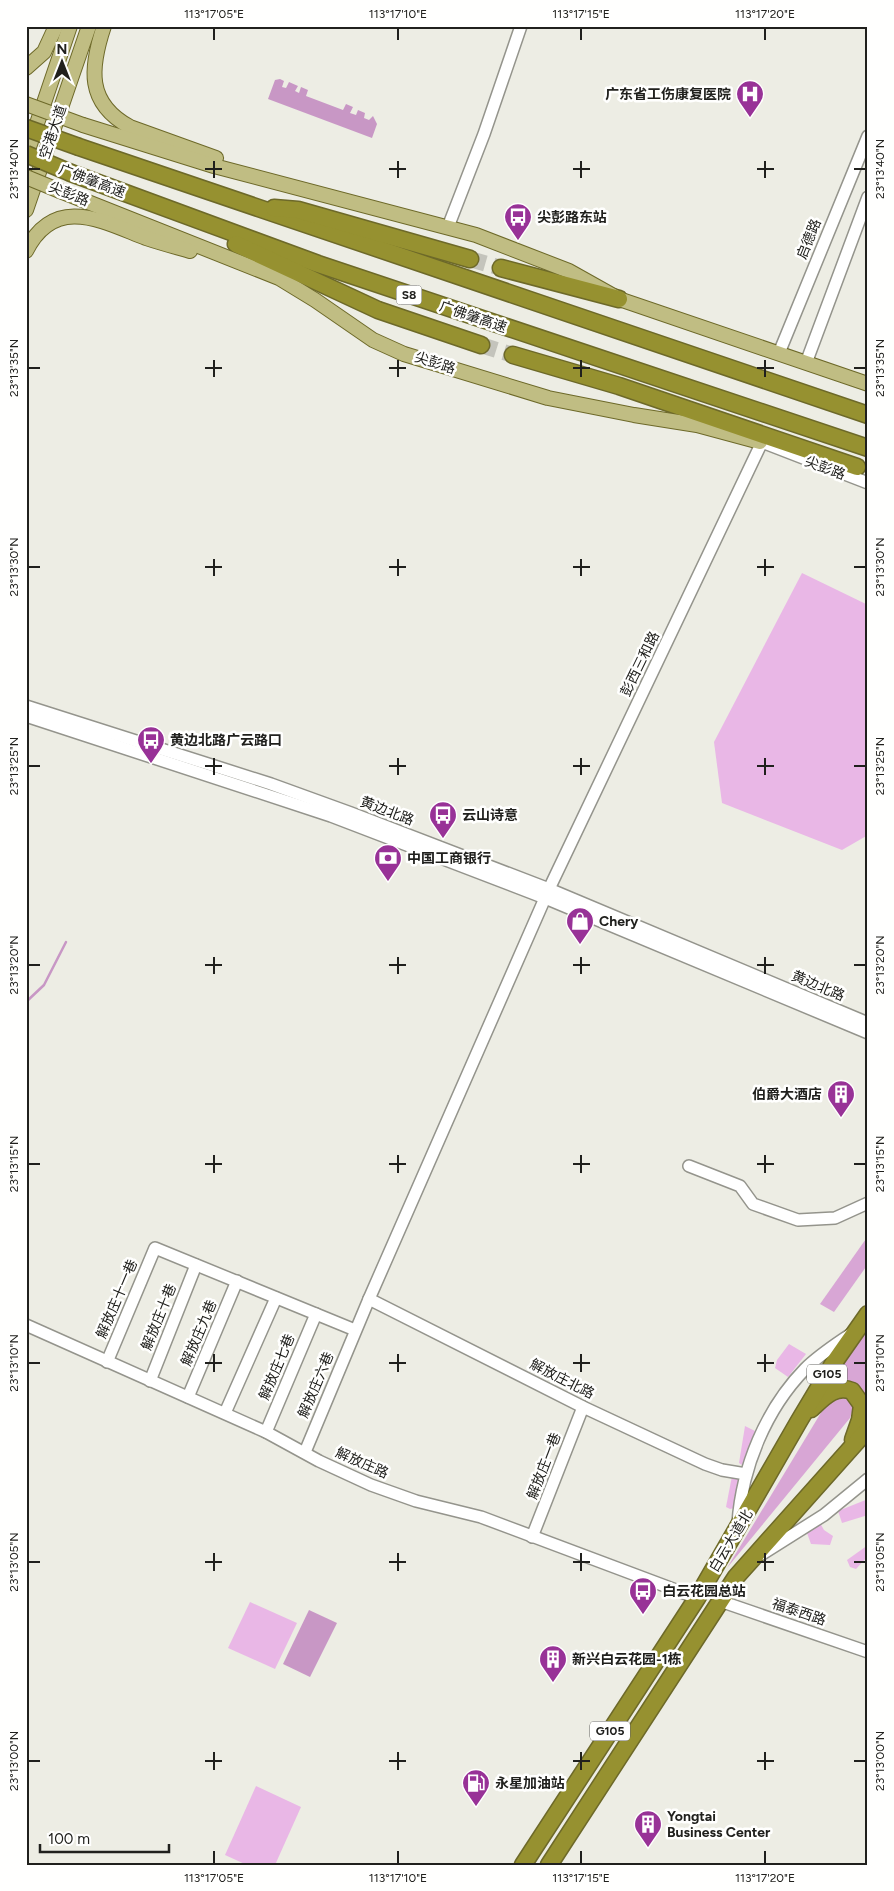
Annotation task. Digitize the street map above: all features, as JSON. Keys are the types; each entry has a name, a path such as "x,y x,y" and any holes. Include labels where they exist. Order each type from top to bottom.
{"highway":[{"name":"广佛肇高速","path":"26,128 245,205 868,415"},
{"name":"广佛肇高速","path":"26,155 118,191 318,264 868,448"},
{"path":"118,191 378,310 481,345"},
{"path":"245,205 298,210 470,259"},
{"path":"501,268 619,299"},
{"path":"513,354 619,386 745,430 864,467"},
{"name":"白云大道北","path":"523,1865 697,1598 738,1530 799,1421 868,1314"},
{"path":"799,1421 833,1391 839,1388 852,1390 860,1399 862,1412 848,1451"},
{"name":"白云大道北","path":"549,1865 720,1601 748,1562 868,1429"}],"main road":[{"path":"26,68 44,52 56,26"},
{"name":"空港大道","path":"26,155 70,26"},
{"name":"空港大道","path":"26,210 89,26"},
{"path":"104,26 96,48 94,83 106,109 118,120 270,180"},
{"path":"26,104 178,156 327,197 448,227 569,271 619,299 868,384"},
{"name":"尖彭路","path":"26,177 257,269 298,289 373,340 404,354 548,398 697,425 762,442"},
{"path":"26,251 34,238 52,223 63,218 93,217 166,244 257,269"},
{"path":"762,442 864,467"}],"street":[{"path":"448,227 484,134 521,26"},
{"name":"启德路","path":"779,353 868,136"},
{"path":"806,363 868,198"},
{"name":"尖彭路","path":"762,442 868,483"},
{"name":"彭西三和路","path":"369,1299 547,894 762,442"},
{"name":"黄边北路","path":"26,706 309,797 868,1023"},
{"name":"黄边北路","path":"26,716 301,805 547,894 868,1033"},
{"path":"689,1166 740,1186 753,1204 798,1220 835,1218 868,1203"},
{"name":"解放庄十一巷","path":"108,1362 155,1248 196,1265"},
{"path":"196,1265 356,1330"},
{"name":"解放庄十巷","path":"150,1381 196,1265"},
{"name":"解放庄九巷","path":"188,1397 237,1282"},
{"path":"225,1413 276,1298"},
{"name":"解放庄六巷","path":"305,1452 369,1299"},
{"name":"解放庄北路","path":"369,1299 583,1407 705,1464 722,1470 746,1474"},
{"name":"解放庄七巷","path":"266,1432 316,1314"},
{"name":"解放庄路","path":"26,1326 225,1413 350,1476 394,1494 481,1517 697,1598"},
{"path":"738,1530 740,1500 746,1474 765,1428 790,1387 813,1362 858,1328"},
{"name":"解放庄一巷","path":"532,1537 583,1407"},
{"path":"748,1562 824,1515 868,1479"},
{"name":"福泰西路","path":"720,1601 868,1652"}],"shaded area":[{"path":"280,79 284,81 282,87 286,88 289,82 298,86 295,91 299,93 301,87 308,90 306,96 343,110 346,104 353,107 350,113 356,115 358,110 365,113 364,118 369,120 373,116 377,124 372,138 268,99 275,80"},
{"path":"802,573 868,605 868,835 842,850 722,803 714,742"},
{"path":"868,1236 868,1264 834,1312 820,1304"},
{"path":"868,1325 868,1402 858,1385 846,1379 831,1379"},
{"path":"789,1344 806,1354 788,1377 775,1368 777,1360"},
{"path":"840,1395 848,1398 852,1403 850,1418 727,1568 825,1406"},
{"path":"745,1426 755,1431 742,1465 739,1463"},
{"path":"732,1476 739,1480 734,1508 730,1509 726,1507"},
{"path":"868,1499 868,1515 842,1523 838,1511"},
{"path":"820,1523 824,1530 833,1536 830,1545 811,1544 807,1533"},
{"path":"868,1545 868,1556 856,1569 850,1567 847,1560"},
{"path":"250,1602 297,1623 275,1669 228,1648"},
{"path":"309,1610 337,1623 310,1677 283,1664"},
{"path":"256,1786 301,1807 275,1865 247,1865 225,1855"}],"waterway":[{"path":"26,1002 44,985 66,942"}],"tunnel":[{"path":"470,259 501,268"},
{"path":"481,345 513,355"}],"place":[{"name":"广东省工伤康复医院","path":"750,118"},
{"name":"尖彭路东站","path":"518,241"},
{"name":"黄边北路广云路口","path":"151,764"},
{"name":"云山诗意","path":"443,839"},
{"name":"中国工商银行","path":"388,882"},
{"name":"Chery","path":"580,945"},
{"name":"伯爵大酒店","path":"841,1118"},
{"name":"白云花园总站","path":"643,1615"},
{"name":"新兴白云花园-1栋","path":"553,1683"},
{"name":"永星加油站","path":"476,1807"},
{"name":"Yongtai Business Center","path":"648,1848"}]}
